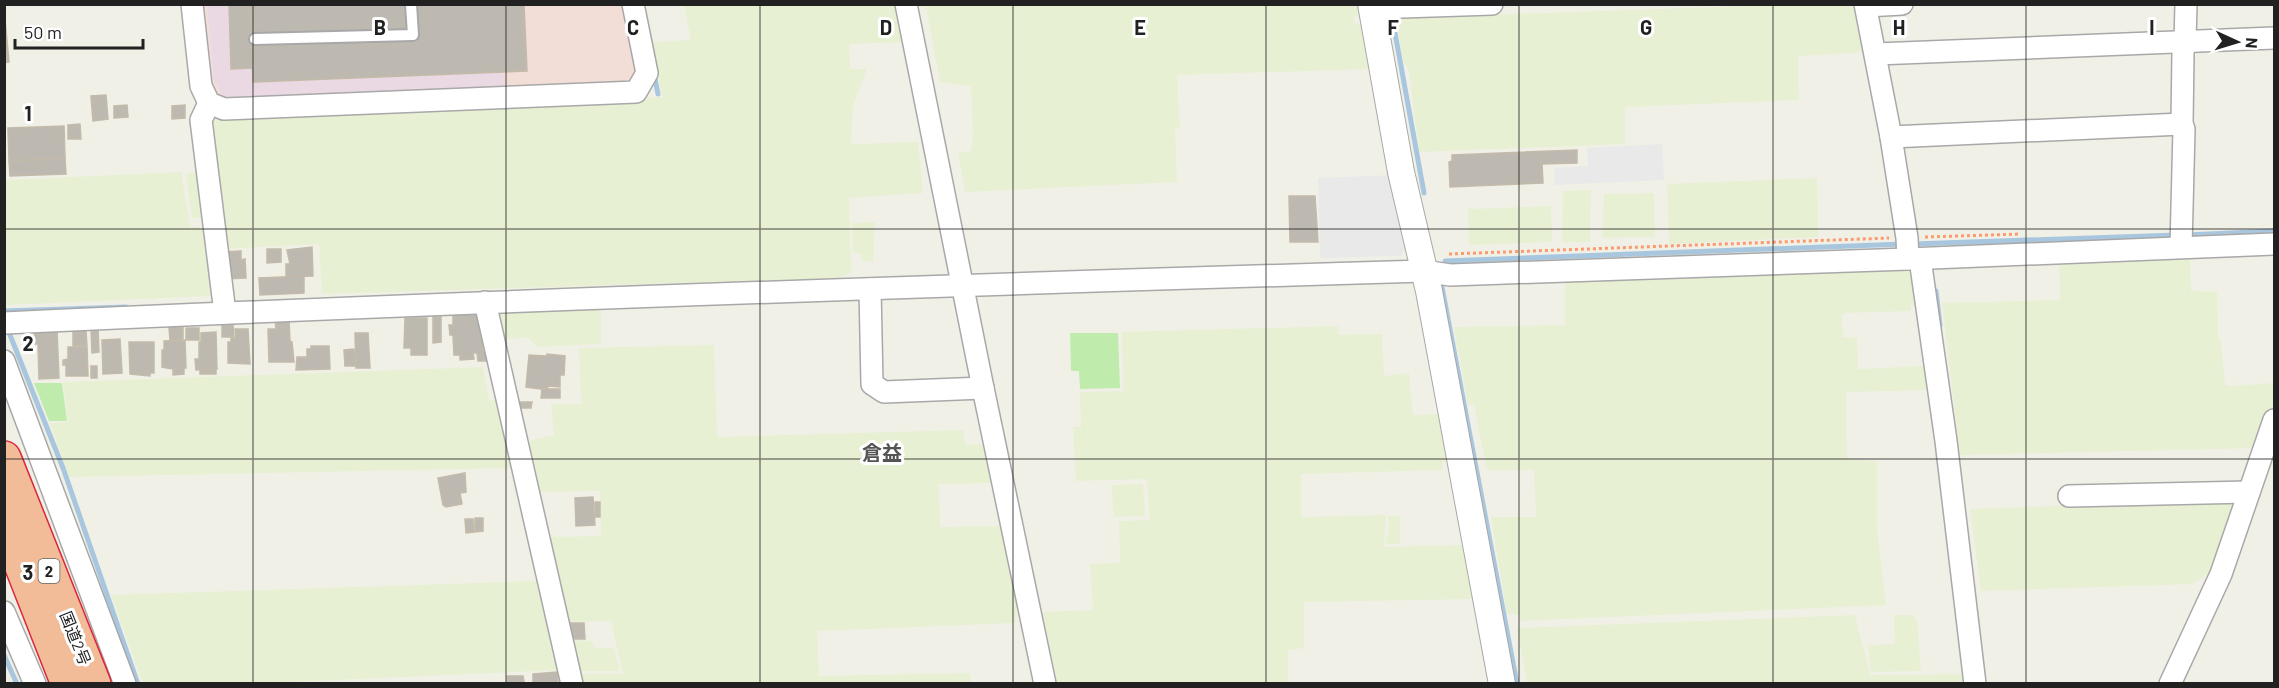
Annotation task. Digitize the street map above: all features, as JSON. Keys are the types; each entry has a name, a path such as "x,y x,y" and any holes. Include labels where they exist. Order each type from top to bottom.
{"highway":[{"name":"国道2号","path":"4,458 94,684"},
{"name":"国道2号","path":"4,521 68,684"}],"street":[{"path":"192,4 201,86 209,103 224,109 636,92 647,73 633,4"},
{"path":"906,4 1045,684"},
{"path":"1492,4 1371,6 1401,172 1424,271 1502,684"},
{"path":"1902,4 1866,5 1881,54 1897,137 1910,249 1947,441 1975,684"},
{"path":"2182,238 2183,52 2190,41 2186,4"},
{"path":"1881,54 2274,38"},
{"path":"209,103 201,120 224,307"},
{"path":"1897,137 2182,124"},
{"path":"4,323 224,307 485,302 870,289 961,281 1424,271 1450,275 1910,249 2182,238 2274,244"},
{"path":"870,289 872,384 884,392 983,388"},
{"path":"485,302 572,684"},
{"path":"4,361 125,684"},
{"path":"2170,684 2221,574 2272,433"},
{"path":"2069,496 2249,492"},
{"path":"4,612 35,684"}],"lane":[{"path":"255,39 413,34 411,4"}],"path":[{"path":"1443,255 1910,249"}],"shaded area":[{"path":"440,4 498,14 505,88 225,99 214,80 207,5"},
{"path":"201,5 626,5 639,69 628,86 225,104 210,90"},
{"path":"1662,144 1664,180 1555,185 1554,168 1588,166 1587,148"},
{"path":"1393,175 1408,247 1401,256 1320,258 1318,178"}],"green space":[{"path":"684,5 896,6 907,42 849,44 850,69 867,69 853,106 851,142 855,144 918,142 923,193 849,198 851,273 838,278 322,294 319,244 220,249 211,119 217,116 662,97 652,42 691,40"},
{"path":"919,5 1360,5 1362,15 1353,16 1356,25 1363,24 1373,69 1177,75 1180,127 1175,129 1177,182 965,192 958,153 971,151 973,137 971,86 940,82 926,7 919,7"},
{"path":"1770,5 1859,5 1866,52 1798,56 1799,100 1625,107 1625,144 1419,152 1409,70 1403,61 1397,22 1401,18"},
{"path":"181,172 190,226 204,229 211,296 5,305 4,180"},
{"path":"201,172 205,218 192,218 186,174"},
{"path":"1817,178 1818,237 1669,244 1667,184"},
{"path":"1591,190 1590,242 1562,242 1563,191"},
{"path":"1654,193 1655,237 1602,238 1604,194"},
{"path":"1551,206 1552,242 1469,245 1468,209"},
{"path":"875,222 873,262 862,261 861,254 853,253 852,223"},
{"path":"2190,256 2191,291 2217,292 2218,335 2221,343 2225,384 2232,386 2274,383 2274,401 2260,448 1960,455 1942,303 2060,300 2059,260"},
{"path":"1911,268 1918,304 1911,306 1911,311 1845,313 1842,316 1843,337 1857,338 1858,369 1927,366 1930,390 1846,392 1847,459 1877,461 1877,528 1886,605 1521,621 1518,614 1507,614 1491,517 1536,517 1534,470 1487,470 1474,405 1468,405 1454,327 1565,325 1565,279"},
{"path":"601,306 601,344 538,347 528,338 501,339 495,310"},
{"path":"1338,326 1339,335 1382,334 1384,376 1409,373 1413,415 1441,414 1449,462 1442,462 1443,470 1301,474 1301,517 1386,515 1384,547 1462,545 1466,552 1477,599 1304,602 1304,648 1288,650 1288,684 1057,683 1042,612 1093,610 1090,564 1120,563 1119,521 1150,520 1147,479 1076,481 1073,427 1081,427 1080,392 1123,391 1122,332"},
{"path":"1070,333 1118,333 1120,388 1080,389 1079,371 1071,371"},
{"path":"714,345 717,437 963,430 965,445 988,444 997,483 939,484 940,527 1000,526 1018,606 1015,623 817,631 819,676 970,673 971,683 581,683 582,674 623,674 611,621 570,622 564,618 549,537 601,536 600,491 536,492 527,446 532,440 554,435 551,404 581,404 579,348"},
{"path":"483,367 489,400 498,400 512,461 510,468 69,477 50,423 68,422 63,382"},
{"path":"34,383 62,383 67,421 49,421"},
{"path":"1143,484 1145,516 1114,517 1111,485"},
{"path":"2241,499 2216,569 2192,584 1981,591 1970,509"},
{"path":"1388,516 1400,516 1400,544 1385,544 1388,533"},
{"path":"538,581 558,670 268,683 146,683 142,681 111,595"},
{"path":"1855,615 1870,675 1968,674 1969,683 1522,683 1527,681 1517,628"},
{"path":"1894,615 1912,615 1917,621 1921,671 1871,672 1868,645 1895,644"},
{"path":"570,640 592,641 594,648 614,648 620,671 576,671"}],"building":[{"path":"229,4 250,4 253,68 231,69"},
{"path":"250,4 524,4 527,71 253,82"},
{"path":"4,8 9,62 4,63"},
{"path":"106,95 108,119 93,121 91,96"},
{"path":"127,105 128,117 114,118 114,106"},
{"path":"185,105 185,118 172,119 172,106"},
{"path":"80,124 81,139 68,139 68,125"},
{"path":"64,126 65,158 9,161 8,128"},
{"path":"1577,150 1577,163 1542,164 1543,183 1450,187 1449,162 1452,161 1452,155"},
{"path":"65,158 66,174 10,176 9,161"},
{"path":"1289,196 1315,196 1318,242 1290,242"},
{"path":"312,247 313,276 286,277 286,264 290,264 287,250"},
{"path":"267,249 281,249 281,262 267,263"},
{"path":"241,251 241,260 245,259 246,278 223,279 222,252"},
{"path":"304,276 304,293 260,295 259,278"},
{"path":"478,310 483,351 486,351 487,361 478,361 477,353 473,353 474,359 460,360 460,355 454,355 453,335 450,335 449,325 453,325 453,313"},
{"path":"433,317 441,317 441,342 433,343"},
{"path":"405,318 427,318 427,355 411,355 411,348 404,348"},
{"path":"289,319 294,362 269,362 268,329 276,329 275,320"},
{"path":"222,325 233,325 234,337 222,337"},
{"path":"183,327 183,339 170,340 169,328"},
{"path":"98,328 99,352 92,353 91,329"},
{"path":"186,328 199,328 199,340 186,340"},
{"path":"235,329 248,329 250,364 228,363 228,342 231,342 231,338 236,338"},
{"path":"34,330 57,330 59,378 39,379 38,344 35,344"},
{"path":"86,331 87,346 73,346 73,332"},
{"path":"216,332 217,369 196,370 195,359 199,359 201,333"},
{"path":"355,333 368,333 370,368 356,368"},
{"path":"120,339 122,373 103,374 102,340"},
{"path":"185,340 186,368 184,368 184,374 173,375 173,369 162,367 164,341"},
{"path":"129,342 154,342 154,373 150,373 150,376 130,374"},
{"path":"311,346 329,346 330,369 296,370 297,357 307,357 307,349 311,349"},
{"path":"68,347 87,347 88,376 66,376 66,365 63,365 63,360 68,359"},
{"path":"354,349 355,366 345,366 344,350"},
{"path":"547,354 565,356 564,375 560,375 560,387 548,386 548,390 526,387 529,355 547,356"},
{"path":"91,366 97,366 97,378 91,378"},
{"path":"216,369 216,374 200,374 200,370"},
{"path":"542,389 560,389 560,398 541,398"},
{"path":"519,402 532,402 531,408 518,408"},
{"path":"465,473 466,492 460,493 462,504 446,507 443,505 438,478"},
{"path":"593,497 595,525 576,526 575,498"},
{"path":"595,502 600,502 600,517 595,517"},
{"path":"475,518 483,518 483,531 475,532"},
{"path":"465,519 473,519 474,532 466,533"},
{"path":"569,623 584,623 585,639 570,639"},
{"path":"557,672 558,682 533,683 533,674"},
{"path":"507,676 523,676 524,682 507,683"}],"waterway":[{"path":"1393,22 1424,193"},
{"path":"654,74 658,94"},
{"path":"2186,235 2274,231"},
{"path":"1913,244 2177,235"},
{"path":"1445,261 1904,244"},
{"path":"1442,287 1517,684"},
{"path":"1936,291 1940,325"},
{"path":"4,311 126,307"},
{"path":"10,335 63,468 138,684"},
{"path":"4,655 17,684"}],"district":[{"name":"倉益","path":"882,452"}]}
